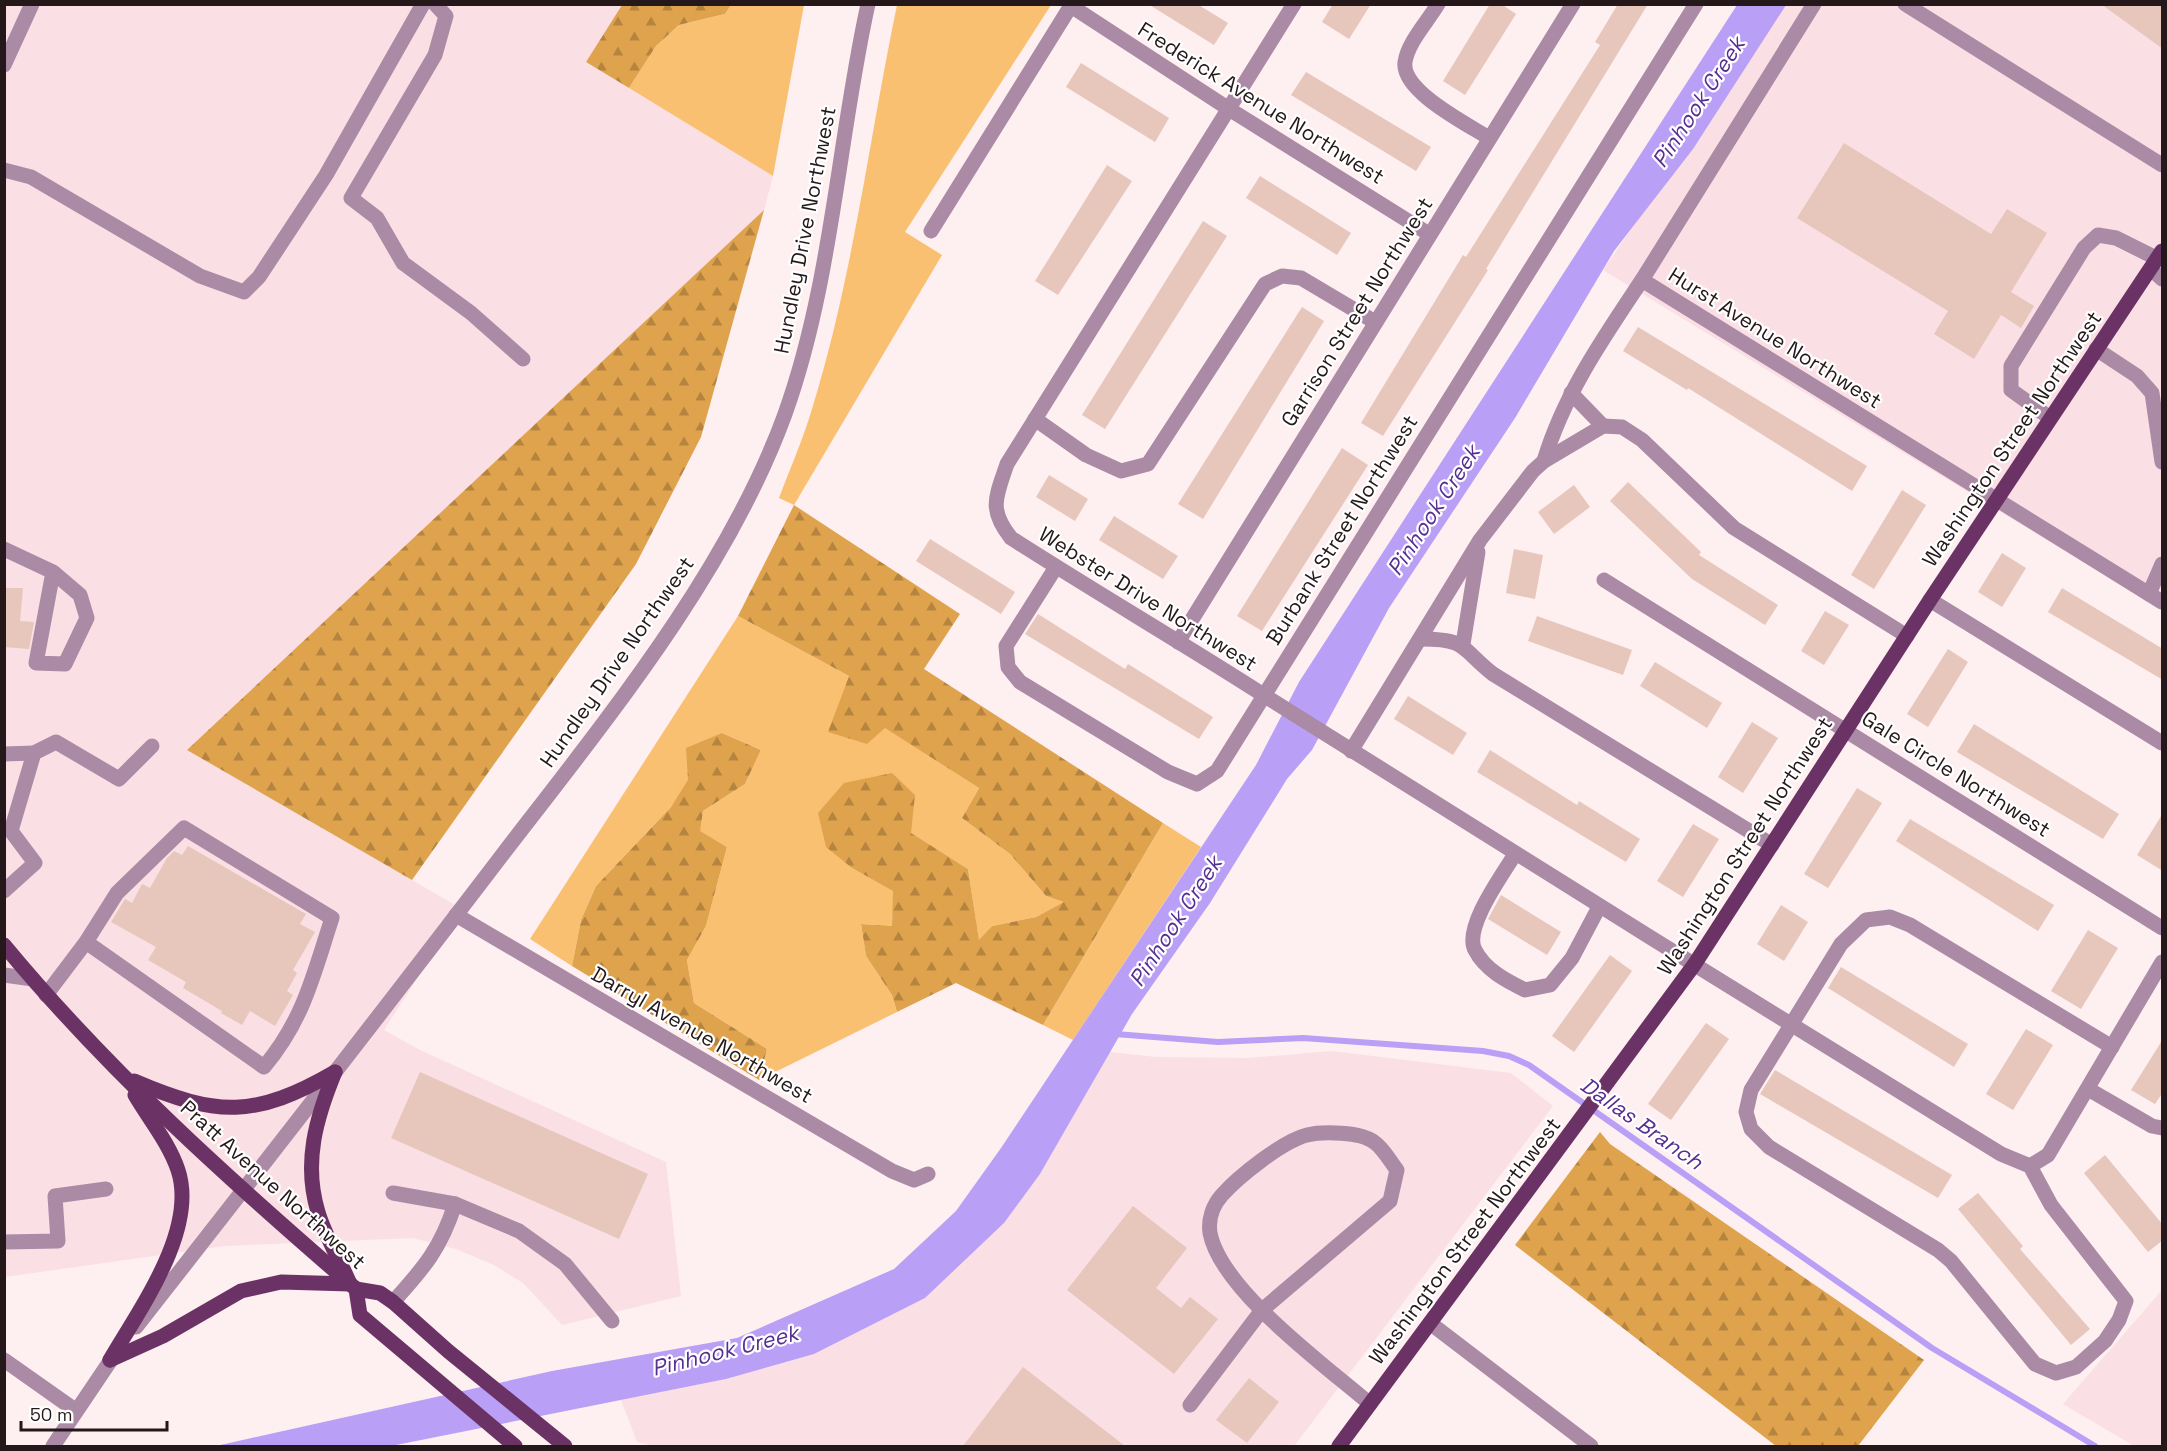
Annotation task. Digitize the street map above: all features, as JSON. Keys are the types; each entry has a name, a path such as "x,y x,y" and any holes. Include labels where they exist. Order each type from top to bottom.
{"main road":[{"name":"Washington Street Northwest","path":"1340,1446 1694,965 2050,418 2096,349 2158,264"},
{"name":"Pratt Avenue Northwest","path":"4,945 46,995 125,1078 243,1190 353,1286 360,1315 515,1446"},
{"path":"125,1078 165,1095 197,1104 257,1107 301,1092 335,1072"},
{"path":"335,1072 321,1106 311,1143 311,1173 318,1212 353,1286"},
{"path":"110,1360 152,1288 173,1243 180,1218 182,1193 179,1172 171,1153 125,1078"},
{"path":"110,1360 163,1336 241,1291 281,1282 353,1286 380,1293 393,1302 448,1351 565,1446"}],"street":[{"path":"4,65 32,4"},
{"path":"4,170 30,177 200,276 244,292 259,277 326,175 423,4"},
{"path":"435,4 446,16 435,55 351,198 377,218 403,263 471,313 523,359"},
{"name":"Hundley Drive Northwest","path":"53,1446 110,1360 608,718 707,571 762,468 784,418 801,367 816,301 868,4"},
{"name":"Webster Drive Northwest","path":"1294,4 1007,464 996,495 997,520 1011,538 1056,567 1264,695 1599,907 2001,1154 2030,1166"},
{"path":"1438,4 1413,45 1405,63 1409,79 1420,93 1489,138"},
{"name":"Garrison Street Northwest","path":"1178,642 1573,4"},
{"name":"Burbank Street Northwest","path":"1056,567 1006,646 1008,667 1020,682 1168,772 1197,784 1217,771 1696,4"},
{"name":"Hurst Avenue Northwest","path":"1814,4 1642,280 2156,598"},
{"path":"1905,4 2163,165"},
{"path":"931,231 1072,5"},
{"name":"Frederick Avenue Northwest","path":"1072,5 1228,109 1429,234"},
{"path":"2050,418 2011,390 2011,366 2084,248 2098,235 2116,238 2158,264"},
{"path":"1035,419 1086,455 1121,471 1148,464 1265,284 1282,276 1301,278 1375,322"},
{"path":"1544,461 1551,436 1571,393 1591,357 1642,280"},
{"path":"2096,349 2137,376 2152,393 2163,462"},
{"path":"1571,393 1603,426"},
{"path":"1345,748 1421,639 1480,540 1533,471 1544,461 1603,426 1622,427 1642,440 1734,528 1906,636"},
{"path":"1462,644 1480,540"},
{"path":"4,549 53,573 80,595 87,618 65,664 36,663 53,573"},
{"path":"2156,598 2163,564"},
{"name":"Gale Circle Northwest","path":"1604,580 2163,928"},
{"path":"1930,600 2163,743"},
{"path":"1421,639 1448,639 1462,644 1493,674 1772,845"},
{"path":"4,754 34,753 56,742 119,779 152,746"},
{"path":"4,891 35,863 8,829 34,753"},
{"path":"46,995 86,942 117,892 184,828 332,918 302,1011 280,1047 264,1067 86,942"},
{"path":"1515,854 1484,905 1473,932 1474,949 1503,979 1526,990 1550,984 1572,958 1599,907"},
{"name":"Darryl Avenue Northwest","path":"456,915 892,1171 914,1180 928,1174"},
{"path":"2112,1047 1910,925 1890,917 1866,920 1841,944 1751,1090 1746,1112 1751,1130 1769,1147 1951,1260 2035,1364 2056,1373 2076,1367 2105,1341 2119,1320 2126,1300 2051,1206 2030,1166 2048,1155 2163,962"},
{"path":"4,975 33,979"},
{"path":"2088,1089 2152,1126 2163,1128"},
{"path":"1190,1405 1262,1310 1390,1201 1397,1170 1374,1141 1347,1133 1307,1135 1285,1146 1222,1196 1210,1213 1210,1233 1223,1265 1262,1310 1370,1404"},
{"path":"4,1242 58,1241 55,1196 106,1189"},
{"path":"393,1193 455,1204 519,1231 565,1264 612,1321"},
{"path":"393,1302 428,1263 447,1229 455,1204"},
{"path":"1430,1323 1591,1446"},
{"path":"4,1360 75,1410"}],"shaded area":[{"path":"5,5 622,5 586,62 773,176 764,210 188,750 462,909 384,1030 420,1050 666,1162 681,1296 562,1325 523,1283 494,1265 456,1249 413,1238 224,1246 5,1277"},
{"path":"731,5 804,5 773,176 629,88 656,46 679,25 725,14"},
{"path":"897,5 1051,5 905,232 942,255 794,505 779,498 812,409 839,309"},
{"path":"1786,5 2162,5 2162,610 1603,270"},
{"path":"738,616 849,676 829,732 885,727 979,788 962,818 1010,854 1046,896 1065,902 1036,917 992,926 979,941 968,869 910,833 852,868 894,891 892,926 861,924 866,956 892,995 897,1012 759,1080 767,1049 694,1003 687,960 706,926 727,847 699,831 703,811 745,784 761,750 722,733 671,807 596,886 581,920 572,966 530,939"},
{"path":"1163,823 1201,847 1073,1040 1043,1025"},
{"path":"1332,1051 1511,1073 1553,1106 1294,1446 653,1446 637,1442 621,1400 726,1379 814,1354 925,1298 1004,1223 1040,1174 1110,1052 1156,1057 1248,1058"},
{"path":"2162,1290 2162,1446 2134,1446 2063,1404"}],"green space":[{"path":"622,5 731,5 725,14 679,25 656,46 629,88 586,62"},
{"path":"764,210 701,437 636,564 412,880 187,750"},
{"path":"794,505 960,614 924,669 1163,823 1043,1025 956,983 897,1012 892,995 866,956 861,924 892,926 893,891 852,868 826,847 818,813 844,783 892,773 915,795 911,833 968,869 979,940 992,926 1036,917 1064,902 1046,896 1010,854 962,818 979,788 885,728 867,744 828,732 849,676 738,616"},
{"path":"722,733 761,750 745,784 703,811 700,831 727,847 706,926 687,960 694,1003 767,1049 759,1080 572,966 581,920 596,886 671,807 688,780 686,748"},
{"path":"1600,1132 1610,1144 1924,1360 1858,1446 1776,1446 1515,1245"}],"water":[{"name":"Pinhook Creek","path":"1737,5 1786,5 1693,149 1614,251 1515,418 1389,608 1312,750 1287,779 1210,903 1132,1014 1040,1174 1004,1223 925,1298 814,1354 726,1379 391,1446 216,1446 552,1371 737,1338 894,1269 956,1211 1001,1148 1256,765 1299,682"}],"building":[{"path":"1148,4 1197,4 1228,23 1214,45"},
{"path":"1333,4 1371,4 1349,39 1322,22"},
{"path":"1490,4 1501,4 1516,14 1465,95 1443,81"},
{"path":"1618,4 1648,4 1486,269 1488,270 1383,436 1361,423 1463,255 1466,257 1600,45 1595,42"},
{"path":"2101,4 2163,4 2163,49"},
{"path":"1081,63 1169,118 1155,142 1066,87"},
{"path":"1306,72 1431,147 1416,171 1291,95"},
{"path":"1844,143 1991,234 2007,209 2047,233 2011,292 2034,306 2021,328 2001,315 1974,359 1934,334 1948,311 1797,218"},
{"path":"1107,165 1132,181 1058,295 1035,281"},
{"path":"1260,176 1351,233 1337,255 1246,198"},
{"path":"1203,221 1227,236 1105,429 1082,415"},
{"path":"1302,307 1324,321 1203,519 1178,504"},
{"path":"1638,327 1867,466 1852,491 1688,388 1687,390 1623,351"},
{"path":"1342,448 1368,465 1262,631 1237,616"},
{"path":"1049,475 1088,499 1075,521 1036,497"},
{"path":"1628,482 1701,552 1699,555 1778,605 1765,625 1692,579 1610,501"},
{"path":"1574,485 1590,507 1554,534 1538,512"},
{"path":"1902,490 1926,505 1874,589 1851,575"},
{"path":"1114,516 1178,556 1163,579 1099,540"},
{"path":"930,539 1015,592 1001,614 916,561"},
{"path":"1514,549 1543,555 1535,599 1506,593"},
{"path":"2002,553 2026,568 2002,607 1978,592"},
{"path":"4,588 23,588 20,621 34,622 29,649 4,647"},
{"path":"2062,588 2163,649 2163,680 2048,612"},
{"path":"1825,611 1849,625 1824,665 1801,651"},
{"path":"1038,614 1125,669 1128,664 1213,717 1199,739 1025,634"},
{"path":"1537,616 1632,650 1623,675 1528,641"},
{"path":"1948,649 1968,662 1928,727 1907,714"},
{"path":"1655,662 1722,703 1707,728 1640,686"},
{"path":"1408,696 1467,733 1453,755 1394,719"},
{"path":"1752,722 1778,738 1743,793 1718,777"},
{"path":"1974,724 2119,814 2103,839 1957,752"},
{"path":"1490,750 1577,805 1579,801 1640,839 1626,862 1477,772"},
{"path":"1857,788 1882,803 1828,888 1804,874"},
{"path":"2163,813 2163,871 2137,855"},
{"path":"1910,819 2054,905 2038,931 1896,841"},
{"path":"1693,824 1719,839 1683,897 1657,881"},
{"path":"188,846 306,914 300,924 315,932 293,970 297,973 287,991 293,995 275,1026 250,1011 242,1025 221,1013 222,1011 183,988 186,982 148,960 156,947 111,922 125,899 132,903 142,884 150,888 167,858 174,851 182,855"},
{"path":"1501,895 1561,932 1547,955 1488,919"},
{"path":"1781,905 1808,922 1784,961 1757,944"},
{"path":"2088,930 2118,948 2081,1009 2051,991"},
{"path":"1610,955 1632,971 1574,1052 1552,1036"},
{"path":"1841,967 1968,1044 1954,1067 1828,988"},
{"path":"1706,1023 1729,1039 1671,1120 1648,1104"},
{"path":"2026,1029 2053,1045 2013,1110 1986,1094"},
{"path":"2163,1039 2163,1092 2155,1104 2131,1090"},
{"path":"1775,1070 1952,1175 1938,1198 1760,1094"},
{"path":"420,1072 648,1174 619,1239 391,1138"},
{"path":"2105,1155 2163,1225 2163,1240 2148,1252 2084,1173"},
{"path":"1978,1193 2023,1246 2020,1249 2090,1329 2071,1345 1958,1209"},
{"path":"1133,1206 1187,1248 1156,1288 1181,1308 1190,1297 1218,1319 1174,1374 1067,1290"},
{"path":"1023,1367 1125,1446 963,1446"},
{"path":"1249,1378 1279,1402 1247,1443 1216,1420"}],"waterway":[{"name":"Dallas Branch","path":"1115,1034 1218,1042 1303,1038 1483,1051 1509,1056 1529,1065 1932,1348 2095,1446"}]}
